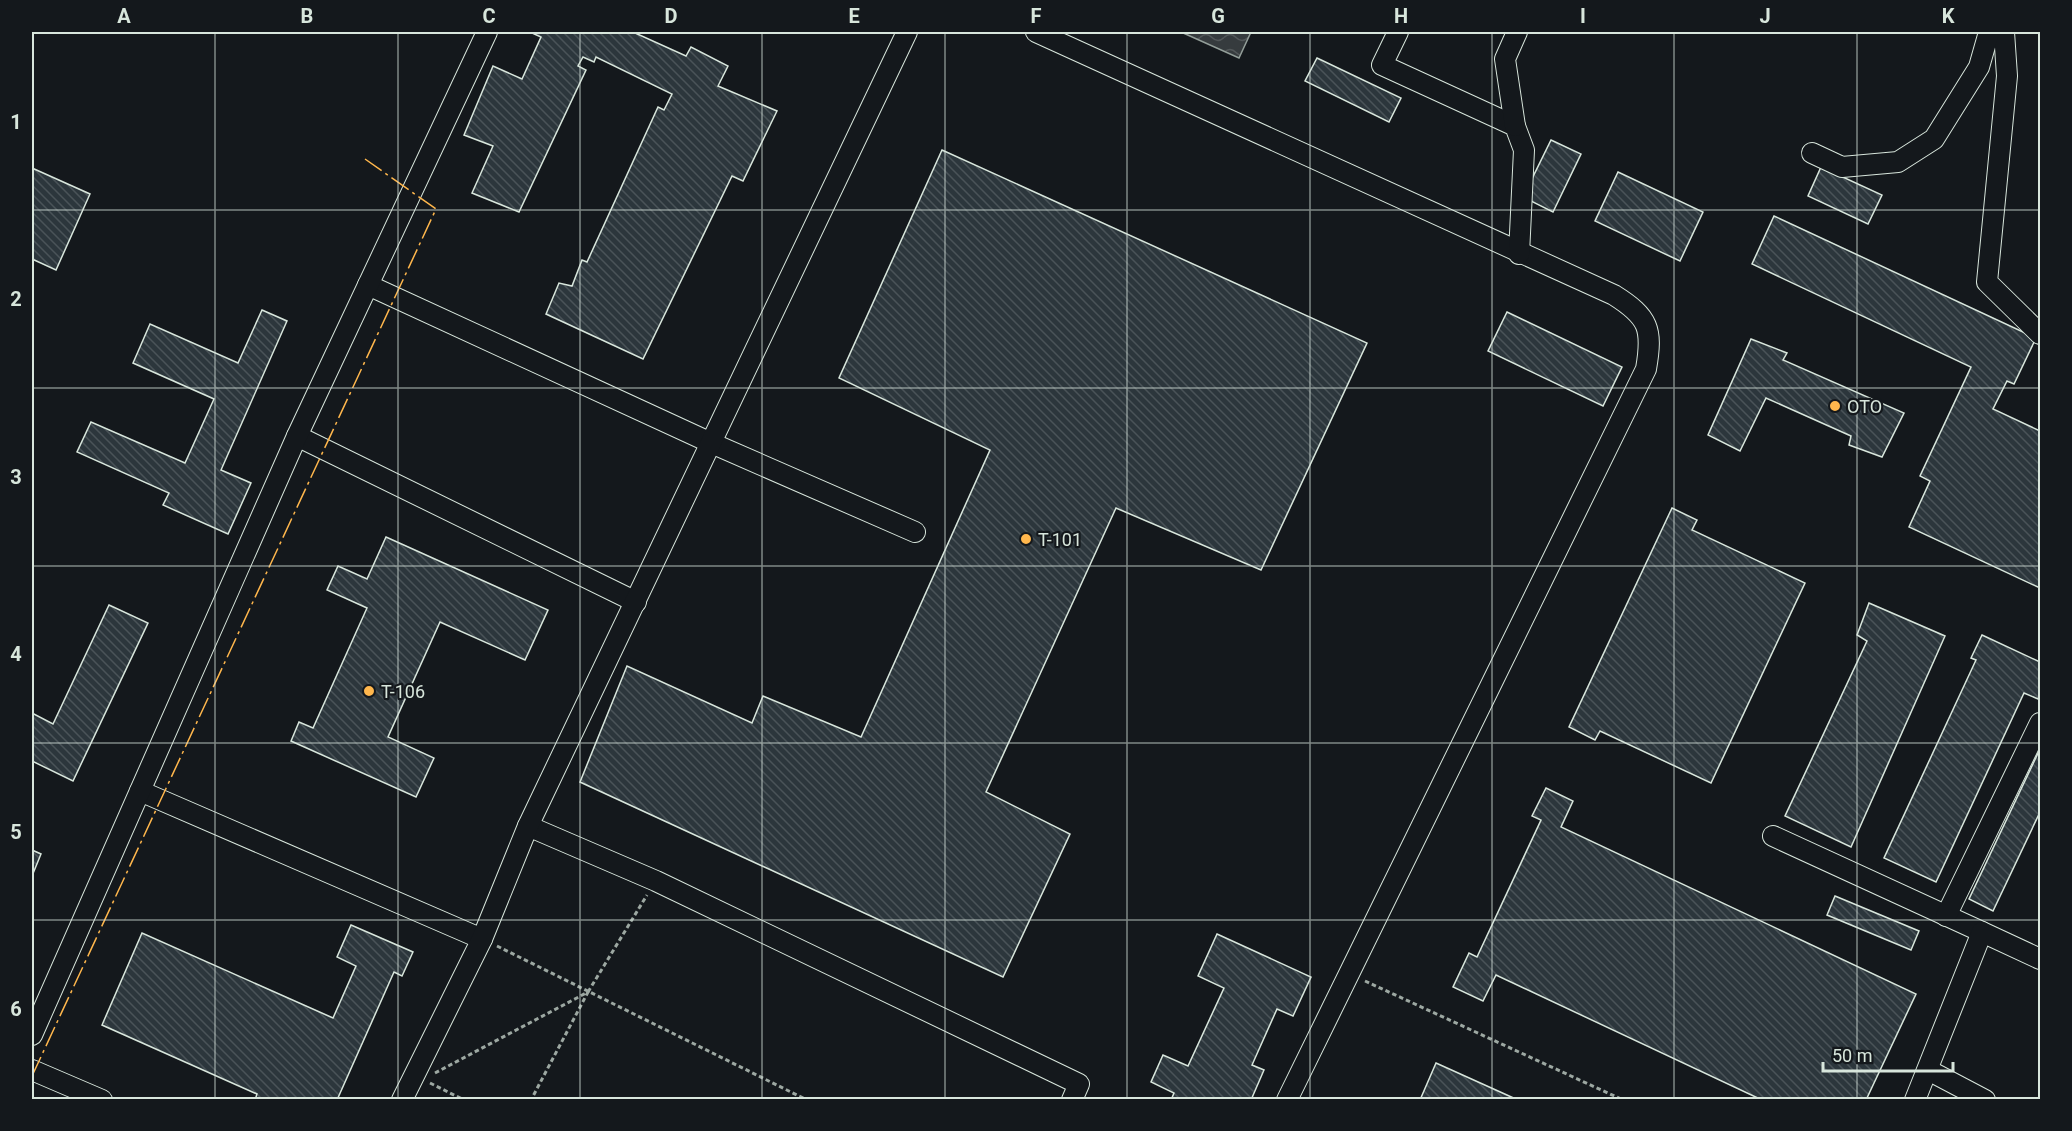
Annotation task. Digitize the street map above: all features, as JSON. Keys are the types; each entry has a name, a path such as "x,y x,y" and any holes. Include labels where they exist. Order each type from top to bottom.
{"street":[{"path":"32,1035 297,436 487,32"},
{"path":"402,1100 418,1077 482,939 528,826 636,602 709,442 907,32"},
{"path":"1036,32 1614,296 1634,308 1646,323 1651,340 1646,369 1287,1100"},
{"path":"1398,32 1382,65 1515,126"},
{"path":"1517,32 1505,59 1515,126 1524,150 1519,254"},
{"path":"1812,153 1842,167 1898,162 1934,139 1979,68 1989,32"},
{"path":"2004,32 2007,76 1987,282 2040,333"},
{"path":"368,285 709,442 915,532"},
{"path":"297,436 636,602"},
{"path":"1946,916 2040,723"},
{"path":"140,791 482,939"},
{"path":"528,826 656,881 1079,1084 1072,1100"},
{"path":"1773,836 2040,959"},
{"path":"1915,1100 1982,932"},
{"path":"32,1070 102,1100"},
{"path":"1928,1070 1985,1100"}],"path":[{"path":"531,1100 588,992 656,881"},
{"path":"482,939 807,1100"},
{"path":"1348,973 1623,1100"},
{"path":"418,1077 588,992"},
{"path":"418,1077 464,1100"}],"water":[{"path":"1181,32 1251,32 1239,58"}],"building":[{"path":"530,32 633,32 686,56 691,47 728,66 718,86 777,111 743,181 732,176 643,359 546,314 559,283 572,286 582,260 587,262 658,107 664,110 672,94 596,57 594,62 583,57 578,66 586,70 519,212 472,193 493,146 464,135 493,66 522,79 541,37"},
{"path":"1317,58 1401,98 1389,122 1305,81"},
{"path":"1551,140 1581,154 1553,212 1523,197"},
{"name":"Т-101","path":"942,150 1367,343 1261,570 1116,508 986,792 1070,834 1003,977 580,782 627,666 752,723 763,696 861,737 990,450 839,378"},
{"path":"1821,167 1882,195 1868,224 1808,196"},
{"path":"32,168 90,194 56,270 32,259"},
{"path":"1618,172 1703,212 1680,261 1595,221"},
{"path":"1774,216 2036,338 2014,384 2007,381 1993,409 2040,431 2040,588 1909,527 1930,481 1920,476 1971,367 1752,264"},
{"path":"262,310 287,321 221,470 251,483 228,534 163,505 169,493 77,452 91,422 185,463 214,399 133,363 150,324 238,363"},
{"path":"1507,312 1622,367 1603,406 1488,351"},
{"name":"ОТО","path":"1751,339 1787,353 1783,360 1904,413 1882,457 1849,445 1851,436 1766,398 1740,451 1708,435"},
{"path":"1672,508 1697,520 1692,530 1805,583 1711,783 1600,731 1595,740 1569,727"},
{"name":"Т-106","path":"386,537 548,610 525,660 440,622 388,737 434,758 416,797 291,741 299,722 313,728 367,608 327,590 338,566 367,579"},
{"path":"1869,603 1945,636 1851,847 1785,816 1867,641 1857,635"},
{"path":"109,605 148,623 73,781 32,761 32,713 53,724"},
{"path":"1982,635 2040,662 2040,694 2038,699 2024,693 1936,882 1884,858 1976,660 1971,658"},
{"path":"2040,749 2040,812 1993,911 1969,899"},
{"path":"1546,788 1573,801 1561,827 1916,994 1866,1100 1762,1100 1496,975 1483,1001 1453,987 1469,953 1477,957 1541,820 1532,816"},
{"path":"32,850 41,854 32,876"},
{"path":"1835,896 1919,931 1911,950 1827,915"},
{"path":"351,925 413,952 402,976 394,972 337,1100 255,1100 257,1094 102,1025 142,933 333,1018 356,966 337,957"},
{"path":"1217,934 1311,977 1293,1016 1277,1009 1252,1065 1264,1070 1251,1100 1171,1100 1174,1093 1151,1082 1163,1055 1188,1066 1224,988 1198,976"},
{"path":"1436,1063 1518,1100 1420,1100"}],"power":[{"path":"32,1076 436,209 365,159"}],"place":[{"name":"ОТО","path":"1835,406"},
{"name":"Т-101","path":"1026,539"},
{"name":"Т-106","path":"369,691"}]}
